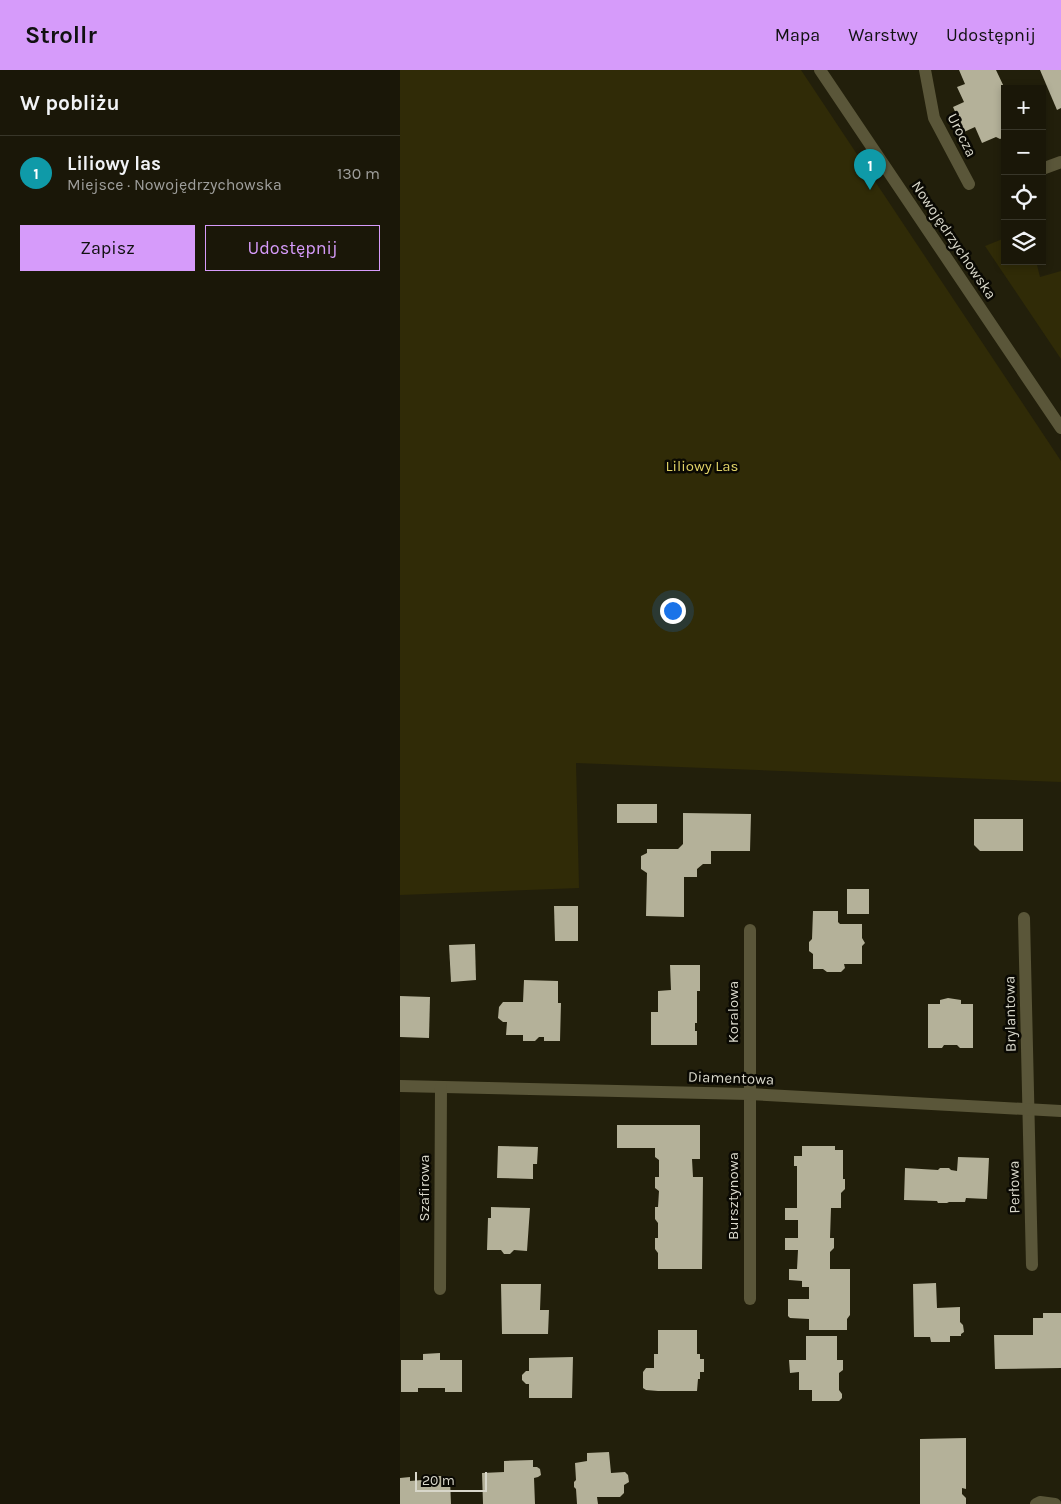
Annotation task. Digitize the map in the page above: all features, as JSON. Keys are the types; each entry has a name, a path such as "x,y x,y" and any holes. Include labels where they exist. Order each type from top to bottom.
{"street":[{"name":"Nowojędrzychowska","path":"820,70 1061,428"},
{"name":"Urocza","path":"925,70 934,118 970,184"},
{"path":"1046,168 1061,162"},
{"name":"Brylantowa","path":"1024,918 1028,1109"},
{"name":"Koralowa","path":"749,1094 750,930"},
{"name":"Diamentowa","path":"400,1086 749,1094 1061,1111"},
{"name":"Szafirowa","path":"440,1289 441,1087"},
{"name":"Bursztynowa","path":"749,1094 750,1299"},
{"name":"Perłowa","path":"1028,1109 1032,1264"},
{"path":"1036,1504 1040,1502 1055,1504"}],"green space":[{"name":"Liliowy Las","path":"400,70 801,70 1061,461 1061,782 576,763 579,888 400,895"},
{"path":"1001,240 1001,265 1037,265 1040,277 1061,271 1061,359 985,246"}],"building":[{"path":"959,70 996,70 1003,85 1001,85 1001,139 996,137 982,143 975,127 964,132 953,107 964,102 957,87 965,84"},
{"path":"1040,70 1061,70 1061,108 1057,110"},
{"path":"617,804 657,804 657,823 617,823"},
{"path":"683,813 751,814 750,851 711,851 711,864 703,864 697,869 697,877 684,877 684,917 646,916 647,873 641,869 641,856 647,853 647,849 678,849 683,844"},
{"path":"974,819 1023,819 1023,851 980,851 974,845"},
{"path":"847,889 869,889 869,914 847,914"},
{"path":"554,906 578,906 578,941 555,941"},
{"path":"813,911 838,911 838,922 840,924 862,924 862,938 865,943 862,946 862,964 844,964 845,968 841,972 813,969 813,954 809,951 809,942 812,939"},
{"path":"475,944 476,980 451,982 449,945"},
{"path":"670,965 700,965 700,991 697,991 697,1023 695,1023 697,1045 651,1045 651,1012 658,1012 658,991 671,990"},
{"path":"524,980 558,981 558,1003 561,1003 560,1041 544,1041 544,1037 539,1037 535,1041 523,1041 523,1035 506,1035 507,1022 503,1022 498,1018 499,1007 503,1002 523,1002"},
{"path":"400,996 430,997 429,1038 400,1037"},
{"path":"948,998 961,1000 961,1004 973,1004 973,1048 944,1045 942,1048 928,1048 928,1004 940,1004 940,1000"},
{"path":"617,1125 700,1125 700,1159 692,1159 693,1177 703,1177 702,1269 658,1269 658,1253 655,1249 655,1238 658,1238 658,1223 655,1219 655,1207 658,1207 659,1191 655,1188 655,1177 659,1177 659,1160 655,1157 655,1148 617,1148"},
{"path":"498,1146 538,1147 537,1164 533,1164 533,1179 497,1178"},
{"path":"802,1146 835,1146 835,1150 843,1150 845,1189 841,1193 841,1208 831,1208 830,1238 834,1238 834,1248 830,1252 830,1269 850,1269 850,1315 847,1319 847,1330 809,1330 809,1319 790,1318 788,1316 788,1299 809,1299 809,1287 802,1287 802,1281 789,1280 789,1269 797,1269 798,1250 785,1250 785,1238 798,1238 798,1220 785,1220 785,1208 797,1208 797,1166 794,1166 794,1156 802,1156"},
{"path":"958,1157 989,1158 987,1199 966,1198 965,1202 947,1203 904,1200 905,1168 938,1170 940,1168 949,1168 957,1171"},
{"path":"491,1207 530,1208 527,1251 514,1250 510,1254 504,1254 501,1250 487,1250 488,1218 491,1218"},
{"path":"936,1283 937,1308 960,1307 960,1322 963,1325 964,1332 961,1336 950,1336 950,1342 931,1342 930,1337 914,1337 913,1284"},
{"path":"501,1284 541,1284 540,1310 549,1310 548,1334 502,1334"},
{"path":"1043,1313 1061,1313 1061,1368 995,1369 994,1335 1033,1335 1033,1318 1043,1318"},
{"path":"658,1330 697,1330 697,1354 700,1354 700,1359 704,1359 704,1372 700,1372 697,1391 658,1391 643,1388 643,1372 646,1368 654,1368 654,1354 658,1354"},
{"path":"806,1336 837,1336 837,1360 843,1360 843,1370 839,1373 839,1390 842,1398 839,1401 812,1401 812,1390 799,1390 799,1372 790,1373 789,1360 806,1360"},
{"path":"440,1353 440,1360 462,1360 462,1392 445,1392 445,1388 418,1388 418,1392 401,1392 401,1360 423,1360 423,1354"},
{"path":"573,1357 572,1398 529,1398 529,1384 522,1380 522,1375 529,1371 529,1358"},
{"path":"966,1438 966,1489 962,1488 962,1494 966,1498 966,1504 920,1504 920,1439"},
{"path":"609,1452 611,1473 625,1472 628,1475 629,1482 624,1485 624,1493 620,1497 597,1497 598,1504 577,1504 576,1489 574,1487 576,1480 575,1463 587,1461 587,1453"},
{"path":"533,1460 533,1467 540,1469 541,1475 534,1478 535,1504 483,1504 482,1473 504,1472 504,1461"},
{"path":"437,1476 446,1476 450,1479 451,1504 400,1504 400,1478 410,1477 410,1481 434,1479"}],"place":[{"name":"Liliowy las","path":"870,190"}]}
